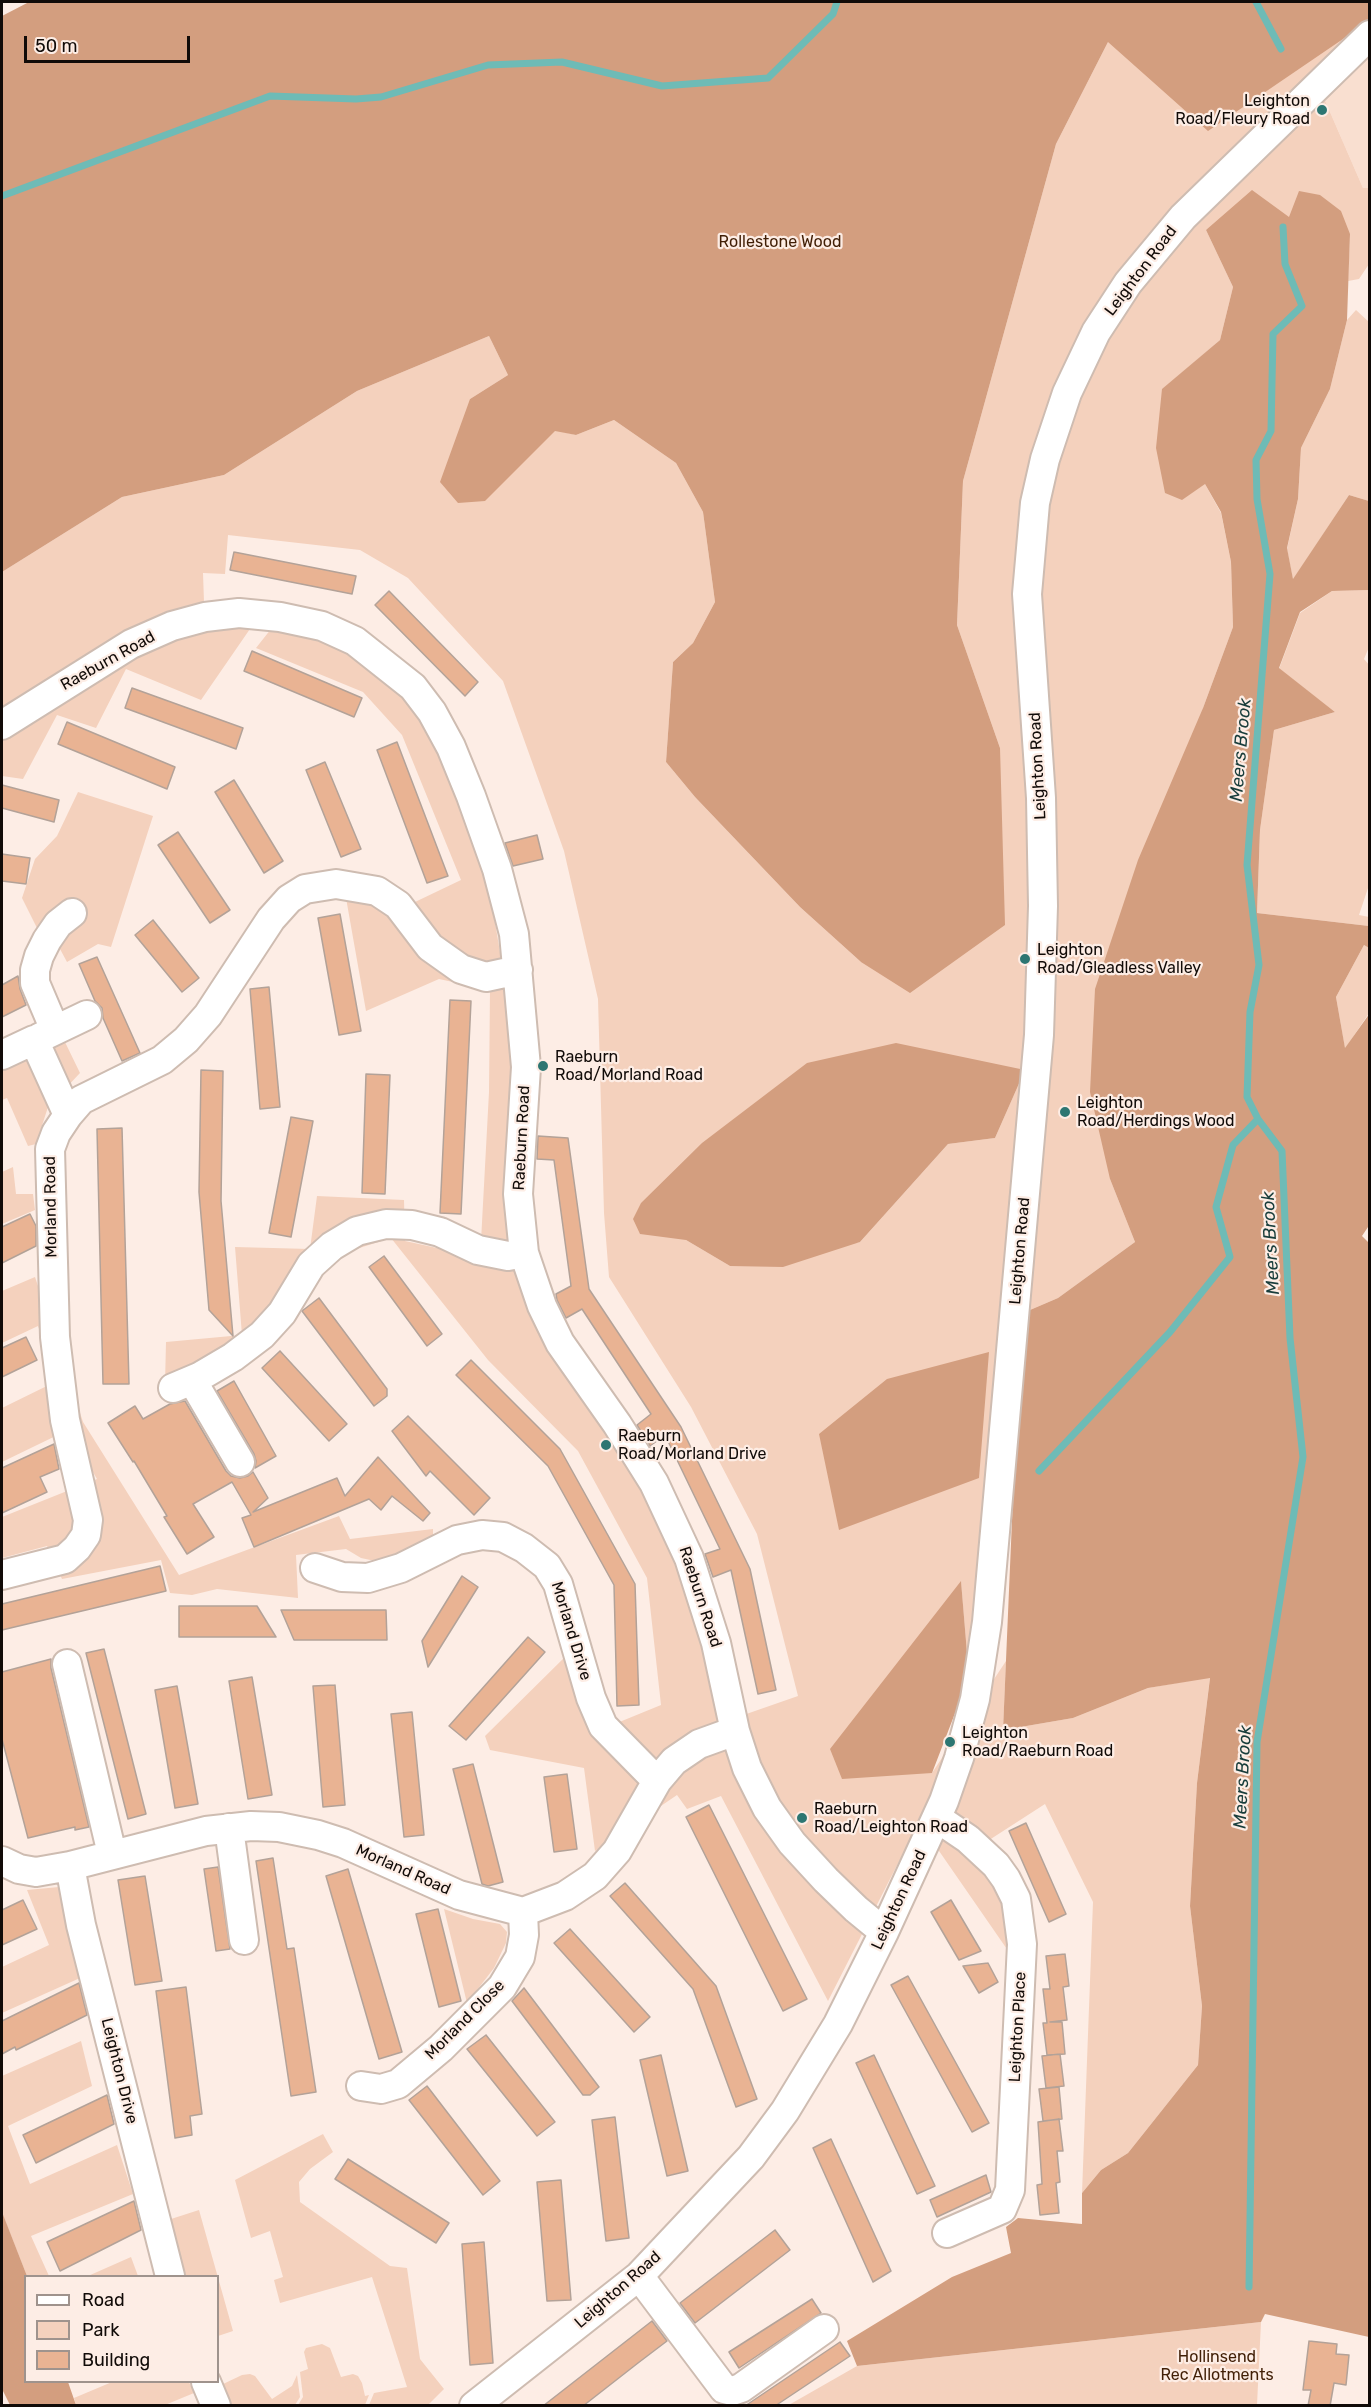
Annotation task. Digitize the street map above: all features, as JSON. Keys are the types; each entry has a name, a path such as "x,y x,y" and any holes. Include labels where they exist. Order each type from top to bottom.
{"street":[{"name":"Leighton Road","path":"474,2406 639,2276 723,2187 785,2111 838,2024 937,1818 959,1758 975,1699 987,1622 1038,1035 1044,906 1041,798 1027,594 1035,503 1045,459 1067,393 1096,332 1128,283 1183,217 1370,35"},
{"name":"Raeburn Road","path":"2,725 131,644 172,626 205,617 239,613 280,617 322,626 355,641 413,687 432,712 451,747 471,796 497,869 514,934 526,1066 518,1194 524,1253 542,1305 561,1343 618,1424 654,1483 689,1558 716,1643 735,1731 747,1768 767,1808 792,1843 826,1880 884,1932"},
{"name":"Morland Road","path":"2,1575 65,1559 86,1535 88,1520 65,1420 55,1337 50,1149 56,1133 68,1115 81,1100 162,1060 186,1040 208,1015 271,919 289,899 305,889 322,884 336,884 377,891 398,905 430,947 461,969 486,977 518,970"},
{"path":"68,1115 45,1035 35,983 35,970 39,957 58,924 72,913"},
{"path":"2,1055 87,1015"},
{"path":"240,1462 182,1384 233,1357 262,1335 282,1313 311,1264 332,1246 357,1231 386,1224 412,1225 440,1232 478,1250 508,1256 524,1253"},
{"name":"Morland Drive","path":"315,1568 342,1577 368,1578 401,1568 457,1540 482,1534 503,1537 524,1548 547,1566 558,1584 591,1698 603,1726 657,1781"},
{"path":"67,1664 112,1854"},
{"path":"523,1912 565,1896 595,1876 617,1851 657,1781 674,1761 699,1744 735,1731"},
{"name":"Leighton Place","path":"937,1818 968,1839 996,1865 1016,1899 1022,1944 1010,2190 1002,2209 947,2233"},
{"name":"Morland Road","path":"2,1861 19,1869 36,1872 70,1866 206,1831 251,1826 279,1827 343,1843 459,1895 523,1912"},
{"path":"228,1828 244,1940"},
{"name":"Leighton Drive","path":"70,1866 81,1925 169,2275"},
{"name":"Morland Close","path":"361,2085 381,2089 398,2084 441,2048 502,1987 520,1957 524,1935 523,1912"},
{"path":"639,2276 724,2389 732,2391 741,2388 824,2329"},
{"path":"206,2383 216,2406"}],"shaded area":[{"path":"1369,47 1369,188 1363,188 1320,89"}],"green space":[{"name":"Rollestone Wood","path":"29,2 1370,2 1369,18 1365,24 1208,131 1108,42 1056,144 963,481 957,625 1000,748 1005,925 910,993 861,962 800,907 695,797 666,762 673,662 693,643 715,602 703,512 676,463 614,420 576,435 555,431 485,501 458,503 440,482 470,399 508,375 489,336 357,391 224,475 122,497 2,572 2,16"},
{"path":"1365,24 1320,89 1363,188 1369,188 1369,264 1359,279 1348,281 1350,234 1289,217 1206,230 1233,287 1220,340 1162,390 1205,484 1221,513 1231,562 1233,627 1203,708 1110,1179 1135,1242 1058,1298 1030,1310 1048,1085 969,1677 961,1582 932,1773 1006,1661 1003,1730 1073,1718 1148,1688 1210,1677 1197,1783 1190,1906 1202,2006 1198,2065 1128,2153 1101,2170 1082,2193 1093,1902 1045,1804 983,1844 1009,1903 1011,1955 919,1822 828,2001 721,1796 687,1809 677,1795 595,1851 584,1768 490,1750 485,1736 569,1653 595,1732 661,1705 647,1578 578,1451 488,1360 391,1238 312,1263 244,1357 165,1384 166,1342 242,1335 235,1247 310,1249 317,1196 404,1200 405,1241 437,1248 481,1241 489,1092 490,990 439,979 366,1011 346,898 415,902 461,880 402,735 363,692 256,648 271,629 307,635 370,664 397,688 419,716 438,746 471,827 494,916 507,995 513,1085 519,1278 637,1472 684,1567 732,1719 798,1696 757,1534 691,1407 609,1277 604,1213 598,999 564,851 503,681 408,578 360,550 228,535 225,574 203,573 204,602 252,626 201,700 126,669 96,728 57,715 23,779 2,776 2,572 122,497 224,475 357,391 489,336 508,375 470,399 484,501 555,430 576,435 614,420 676,463 703,512 715,602 693,643 673,662 666,762 695,797 800,907 861,962 1000,748 957,625 963,481 1056,144 1108,42","holes":["1025,1070 995,1138 948,1144 860,1242 730,1266 686,1240"]},
{"path":"1252,190 1289,217 1299,191 1320,195 1341,211 1350,234 1347,320 1330,389 1301,448 1298,499 1287,548 1293,579 1349,495 1369,501 1369,590 1332,591 1300,612 1279,668 1335,712 1274,730 1260,830 1257,913 1369,926 1369,948 1364,945 1336,997 1345,1048 1370,1013 1370,1224 1362,1236 1370,1244 1369,2337 1265,2314 1261,2322 857,2366 847,2341 952,2277 1011,2253 1006,2227 1018,2218 1082,2224 1082,2193 1101,2170 1128,2153 1198,2065 1202,2006 1190,1906 1197,1783 1210,1678 1148,1688 1073,1718 1003,1730 1013,1497 1030,1310 1058,1298 1135,1242 1110,1179 1090,1092 1095,989 1138,860 1203,708 1233,627 1231,562 1221,512 1205,484 1182,500 1165,493 1156,448 1162,389 1220,340 1233,287 1206,230"},
{"path":"1356,310 1369,322 1369,501 1349,495 1293,580 1287,549 1298,499 1301,448 1330,389 1347,320"},
{"path":"1369,590 1369,647 1364,659 1370,666 1370,882 1359,915 1369,917 1369,926 1257,913 1260,830 1274,730 1335,712 1279,669 1300,613 1332,591"},
{"path":"78,792 153,816 111,947 98,944 67,962 60,949 40,934 22,898 35,859 57,836"},
{"path":"1364,945 1369,948 1369,1013 1345,1049 1336,997"},
{"path":"64,1040 80,1073 48,1107 36,1144 28,1146 7,1098 2,1100 2,1069"},
{"path":"896,1043 1025,1070 995,1138 948,1144 860,1242 783,1267 730,1266 686,1240 640,1234 633,1219 641,1203 702,1143 807,1063"},
{"path":"13,1167 16,1194 33,1194 35,1210 2,1224 2,1172"},
{"path":"35,1277 83,1422 179,1575 339,1516 350,1539 433,1529 433,1547 389,1564 361,1558 346,1549 296,1555 298,1598 217,1589 192,1595 170,1593 161,1560 62,1579 47,1546 2,1558 2,1517 97,1479 68,1430 2,1462 2,1408 57,1381 38,1326 2,1343 2,1291"},
{"path":"989,1352 979,1478 839,1530 819,1434 887,1379"},
{"path":"961,1581 969,1677 932,1773 842,1779 830,1749"},
{"path":"59,1887 80,1978 2,2013 2,1967 49,1945 27,1890"},
{"path":"444,1909 473,1919 500,1924 507,1932 506,1943 494,1968 467,2003"},
{"path":"81,2041 92,2086 8,2126 30,2184 117,2145 133,2194 31,2236 49,2275 27,2275 2,2213 2,2076"},
{"path":"323,2134 333,2152 310,2169 299,2182 300,2202 390,2266 407,2268 420,2359 444,2389 428,2405 369,2405 374,2393 407,2387 372,2277 280,2303 274,2280 283,2277 270,2231 251,2238 235,2180"},
{"path":"199,2210 218,2275 181,2275 169,2222 171,2219"},
{"path":"2,2212 27,2275 24,2275 24,2383 68,2383 76,2405 10,2405 2,2389"},
{"path":"131,2257 138,2275 90,2275"},
{"path":"219,2282 233,2331 219,2336"},
{"name":"Hollinsend Rec Allotments","path":"1261,2322 1257,2405 787,2406 857,2366"},
{"path":"322,2344 330,2348 341,2377 353,2374 358,2376 365,2396 369,2395 365,2405 298,2405 303,2397 300,2372 308,2369 304,2352 306,2348"},
{"path":"242,2375 255,2376 272,2399 292,2386 297,2375 300,2397 295,2405 230,2405 221,2385"},
{"path":"110,2383 189,2383 194,2393 165,2405 76,2405 74,2398"}],"building":[{"path":"234,552 356,576 352,594 230,570"},
{"path":"389,591 478,682 465,696 375,605"},
{"path":"252,651 362,698 354,717 244,671"},
{"path":"132,688 243,728 236,749 125,708"},
{"path":"67,722 175,767 167,789 58,744"},
{"path":"397,742 448,876 427,883 377,750"},
{"path":"325,762 361,849 341,857 306,770"},
{"path":"234,780 283,861 264,873 215,792"},
{"path":"2,785 59,800 54,822 2,808"},
{"path":"178,832 230,910 210,923 158,845"},
{"path":"537,835 543,859 513,866 505,843"},
{"path":"2,854 30,858 26,884 2,881"},
{"path":"340,914 361,1031 339,1035 318,918"},
{"path":"153,920 199,978 182,992 135,935"},
{"path":"97,957 140,1053 122,1061 103,1018 102,1008 95,1001 79,964"},
{"path":"18,976 26,1005 2,1017 2,985"},
{"path":"269,987 280,1107 260,1109 250,989"},
{"path":"450,1000 471,1001 461,1214 440,1213"},
{"path":"201,1070 223,1071 221,1201 233,1336 209,1310 199,1192"},
{"path":"366,1074 390,1075 385,1194 362,1193"},
{"path":"291,1117 313,1121 291,1237 269,1233"},
{"path":"122,1128 129,1384 103,1384 97,1129"},
{"path":"538,1136 568,1138 589,1289 681,1427 750,1569 776,1690 758,1694 731,1570 713,1577 705,1554 720,1549 665,1435 650,1446 637,1425 651,1414 582,1309 566,1318 557,1300 556,1294 571,1286 554,1160 537,1159"},
{"path":"30,1214 36,1226 36,1246 2,1263 2,1227"},
{"path":"384,1256 442,1334 427,1346 369,1267"},
{"path":"319,1298 387,1389 387,1396 374,1406 302,1311"},
{"path":"26,1337 37,1360 2,1377 2,1348"},
{"path":"280,1351 347,1424 329,1441 262,1368"},
{"path":"471,1360 560,1449 635,1584 639,1705 617,1706 614,1585 548,1466 456,1375"},
{"path":"234,1381 276,1456 255,1468 254,1454 217,1391"},
{"path":"185,1401 226,1471 231,1476 240,1478 253,1472 268,1498 253,1512 337,1478 345,1496 378,1457 430,1513 423,1521 392,1496 381,1510 369,1499 254,1547 242,1518 251,1515 232,1482 193,1504 214,1537 187,1554 134,1461 108,1423 135,1406 143,1419 170,1404"},
{"path":"408,1416 490,1498 474,1515 430,1471 426,1476 392,1431"},
{"path":"54,1444 59,1469 40,1477 47,1492 2,1513 2,1468"},
{"path":"160,1566 166,1591 2,1630 2,1604"},
{"path":"462,1576 478,1587 428,1667 422,1641"},
{"path":"179,1606 257,1606 276,1637 179,1637"},
{"path":"281,1610 386,1610 387,1640 294,1640"},
{"path":"528,1637 545,1652 466,1740 449,1726"},
{"path":"104,1649 146,1814 128,1819 86,1653"},
{"path":"51,1659 51,1668 89,1827 75,1830 75,1827 28,1838 2,1739 2,1672"},
{"path":"252,1677 272,1795 248,1799 229,1681"},
{"path":"335,1685 345,1805 323,1807 313,1686"},
{"path":"177,1686 198,1804 175,1808 155,1690"},
{"path":"412,1712 424,1835 404,1837 391,1714"},
{"path":"473,1764 503,1882 488,1886 482,1884 453,1769"},
{"path":"567,1774 577,1849 554,1852 544,1777"},
{"path":"709,1805 807,1999 783,2011 686,1817"},
{"path":"1026,1823 1066,1914 1049,1922 1009,1831"},
{"path":"273,1858 287,1949 294,1948 316,2092 291,2096 256,1861"},
{"path":"218,1867 230,1949 216,1951 204,1869"},
{"path":"348,1869 402,2052 379,2059 326,1876"},
{"path":"145,1876 162,1981 135,1985 118,1880"},
{"path":"625,1883 716,1986 757,2099 736,2107 693,1989 610,1896"},
{"path":"23,1900 37,1929 2,1945 2,1910"},
{"path":"951,1900 981,1951 959,1960 931,1912"},
{"path":"438,1909 461,2001 439,2007 416,1914"},
{"path":"570,1929 650,2017 634,2032 554,1943"},
{"path":"1065,1954 1069,1986 1063,1987 1067,2020 1050,2022 1062,2022 1065,2054 1047,2055 1043,2023 1047,2023 1043,1989 1050,1989 1046,1956"},
{"path":"988,1963 998,1982 979,1993 963,1966"},
{"path":"908,1976 989,2123 972,2132 891,1985"},
{"path":"79,1983 87,2015 16,2050 15,2047 2,2054 2,2021"},
{"path":"186,1987 202,2114 190,2116 192,2135 175,2138 156,1991"},
{"path":"524,1988 599,2087 590,2095 583,2095 512,2001"},
{"path":"486,2035 555,2122 537,2136 467,2049"},
{"path":"1060,2054 1064,2086 1046,2088 1042,2056"},
{"path":"661,2055 688,2171 667,2176 640,2060"},
{"path":"874,2055 935,2186 917,2194 856,2063"},
{"path":"427,2086 500,2181 483,2195 409,2100"},
{"path":"1059,2087 1062,2119 1043,2121 1039,2089"},
{"path":"107,2095 114,2124 36,2163 23,2135"},
{"path":"615,2117 629,2238 606,2241 592,2120"},
{"path":"1059,2119 1063,2151 1057,2151 1060,2182 1056,2183 1059,2213 1040,2215 1037,2185 1042,2184 1038,2122"},
{"path":"831,2139 891,2271 873,2282 813,2148"},
{"path":"348,2159 449,2223 436,2243 335,2179"},
{"path":"986,2175 991,2192 937,2217 930,2200"},
{"path":"561,2180 571,2300 547,2301 537,2182"},
{"path":"134,2201 141,2230 60,2271 47,2242"},
{"path":"775,2230 790,2250 695,2323 680,2303"},
{"path":"484,2242 493,2363 470,2365 462,2244"},
{"path":"812,2299 821,2313 739,2368 729,2352"},
{"path":"652,2321 667,2341 583,2406 543,2406"},
{"path":"1309,2341 1337,2344 1336,2354 1349,2355 1346,2385 1334,2383 1330,2406 1308,2406 1311,2390 1303,2390"},
{"path":"840,2342 850,2356 775,2406 745,2406"}],"waterway":[{"path":"2,196 270,96 356,99 381,97 488,65 562,62 662,86 768,78 833,14 837,2"},
{"name":"Meers Brook","path":"1256,2 1281,49"},
{"name":"Meers Brook","path":"1249,2287 1257,1742 1303,1457 1290,1338 1282,1151 1258,1119 1247,1097 1250,1012 1259,965 1247,865 1270,574 1257,499 1256,460 1271,431 1273,334 1302,306 1285,264 1283,227"},
{"path":"1039,1471 1170,1332 1230,1257 1216,1207 1233,1145 1258,1119"}],"place":[{"name":"Leighton Road/Fleury Road","path":"1322,110"},
{"name":"Leighton Road/Gleadless Valley","path":"1025,959"},
{"name":"Raeburn Road/Morland Road","path":"543,1066"},
{"name":"Leighton Road/Herdings Wood","path":"1065,1112"},
{"name":"Raeburn Road/Morland Drive","path":"606,1445"},
{"name":"Leighton Road/Raeburn Road","path":"950,1742"},
{"name":"Raeburn Road/Leighton Road","path":"802,1818"}]}
